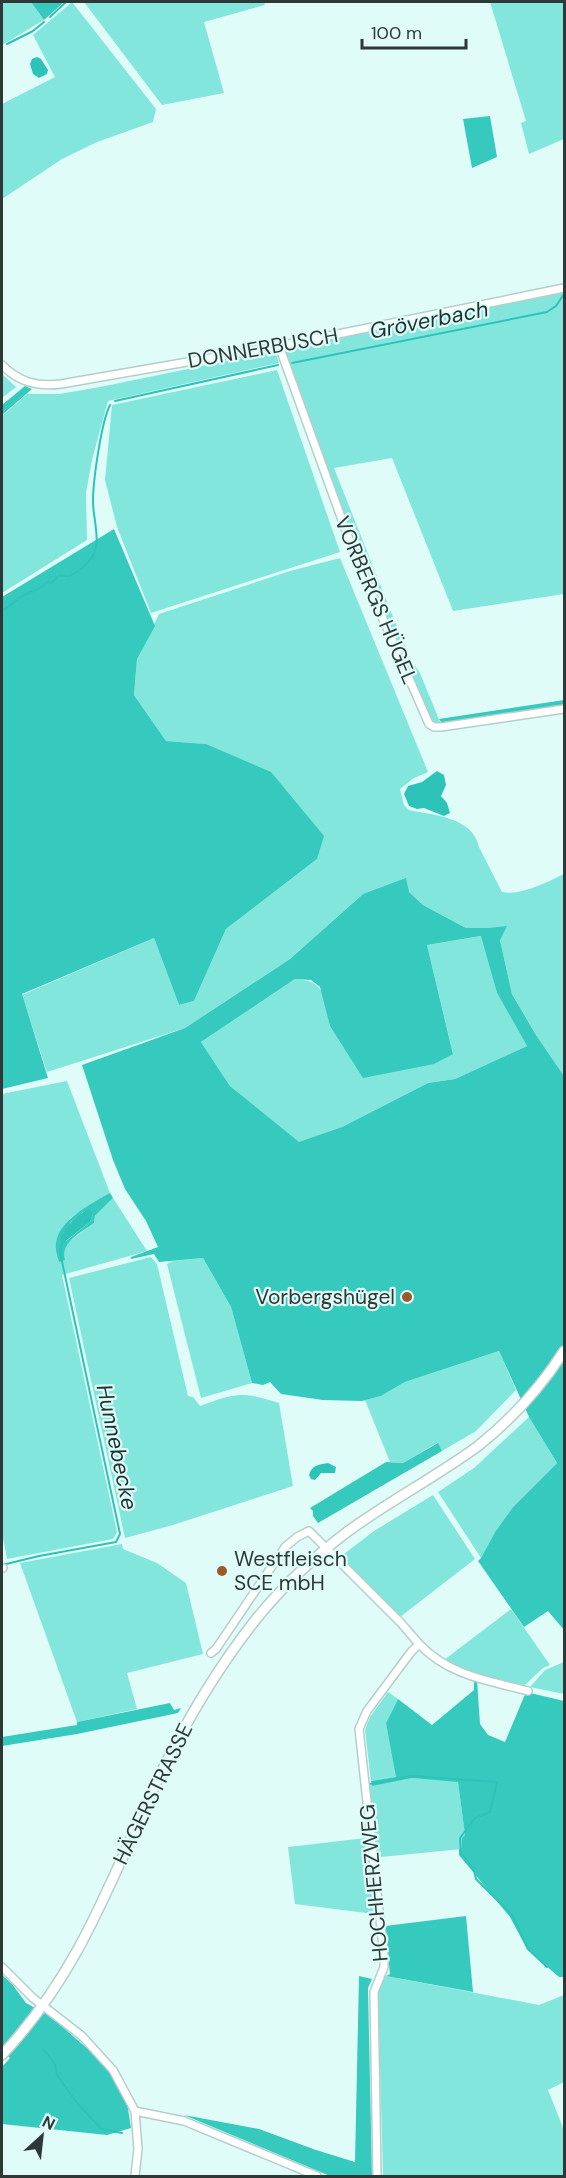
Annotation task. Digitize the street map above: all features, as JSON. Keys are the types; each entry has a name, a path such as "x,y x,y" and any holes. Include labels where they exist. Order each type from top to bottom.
{"main road":[{"name":"HÄGERSTRASSE","path":"2,2055 44,2006 60,1982 86,1936 165,1764 201,1699 258,1618 294,1578 326,1549 368,1517 480,1444 524,1404 564,1351"}],"street":[{"name":"DONNERBUSCH","path":"2,365 24,381 38,386 48,386 279,346 564,288"},
{"name":"VORBERGS HÜGEL","path":"279,346 354,553 429,724 441,727 564,709"},
{"path":"211,1653 216,1649 285,1547 309,1531 437,1661 453,1670 528,1690"},
{"name":"HOCHHERZWEG","path":"377,2176 374,1992 382,1971 384,1956 359,1729 367,1711 419,1644"},
{"path":"2,1967 44,2006 69,2025 105,2060 122,2084 135,2111 138,2149 135,2176"},
{"path":"135,2111 184,2121 317,2176"}],"shaded area":[{"path":"2,2 31,2 44,20 2,45"},
{"path":"31,2 64,2 44,20"},
{"path":"72,2 156,109 153,122 97,142 62,159 2,199 2,104 55,77 33,35"},
{"path":"84,2 264,2 265,5 204,22 224,93 162,105"},
{"path":"490,2 564,2 564,139 529,154 521,123 526,121"},
{"path":"37,57 48,70 47,74 39,78 33,74 30,64 32,59"},
{"path":"490,116 497,157 472,168 463,119"},
{"path":"564,292 564,594 453,611 392,458 334,468 410,658 420,673 440,722 561,706 441,725 429,719 356,553 284,349"},
{"path":"275,351 279,363 108,401 92,460 86,493 87,540 2,593 2,416 27,394 59,394 100,387"},
{"path":"277,370 340,552 151,613 117,527 105,480 112,405"},
{"path":"2,374 16,387 2,398"},
{"path":"25,386 32,389 2,415 2,405"},
{"path":"114,529 155,626 137,659 134,695 166,741 206,744 271,772 324,836 317,859 226,929 194,1001 179,1005 154,938 22,994 48,1078 2,1089 2,597"},
{"path":"340,558 428,772 414,778 400,789 404,805 409,810 451,819 469,829 502,892 525,890 564,874 564,1076 512,994 500,940 489,928 466,928 423,905 409,892 363,894 290,959 185,1028 47,1072 22,995 154,938 179,1005 194,1001 226,929 317,859 206,744 166,741 134,695 137,659 159,614 290,571"},
{"path":"564,700 564,706 450,722 441,722 439,719"},
{"path":"437,771 444,775 446,785 441,796 447,803 450,813 444,816 424,808 417,809 409,806 404,794 408,786 422,782"},
{"path":"406,878 409,892 423,905 466,928 507,926 500,940 512,994 564,1076 564,1630 548,1611 524,1627 478,1561 513,1507 557,1463 529,1417 499,1351 405,1382 381,1396 362,1401 323,1400 281,1394 270,1382 263,1385 252,1383 231,1307 203,1258 159,1262 154,1254 131,1259 131,1257 158,1247 146,1221 125,1189 113,1160 82,1065 185,1028 290,959 363,894","holes":["481,936 497,993 527,1046 455,1079 428,1083 342,1127 299,1142 230,1086 201,1042 295,979 311,980 320,987 330,1026 363,1078 434,1064 453,1054 427,945"]},
{"path":"482,936 497,993 527,1046 455,1079 428,1083 342,1127 299,1143 230,1086 201,1042 295,979 306,980 319,987 325,999 330,1026 453,1053 427,945"},
{"path":"67,1081 110,1193 70,1218 64,1254 66,1244 94,1223 95,1216 113,1198 147,1251 62,1275 117,1532 113,1539 7,1559 2,1533 2,1094"},
{"path":"110,1193 113,1198 95,1216 94,1223 69,1243 64,1254 65,1260 59,1262 56,1244 63,1227 85,1208","holes":["83,1212 93,1214 90,1222 65,1242 71,1222"]},
{"path":"90,1209 93,1214 90,1222 62,1244 61,1238 70,1224"},
{"path":"151,1257 157,1264 188,1396 193,1397 200,1406 239,1395 279,1403 293,1486 125,1538 69,1278"},
{"path":"203,1258 231,1307 252,1383 201,1398 167,1264 173,1261"},
{"path":"499,1351 516,1390 476,1431 442,1451 437,1443 403,1463 390,1462 365,1400 381,1396 405,1382"},
{"path":"529,1417 557,1463 513,1507 495,1532 481,1558 438,1492 474,1468"},
{"path":"438,1443 442,1451 318,1523 313,1516 310,1508 386,1462 403,1463"},
{"path":"328,1463 336,1467 335,1473 321,1473 315,1480 311,1479 309,1475 314,1467"},
{"path":"433,1495 475,1559 400,1617 340,1557 374,1531"},
{"path":"122,1544 123,1549 157,1563 186,1583 203,1654 127,1673 137,1709 77,1722 20,1563"},
{"path":"511,1609 550,1665 543,1668 525,1685 471,1673 444,1660"},
{"path":"564,1662 564,1694 530,1687 545,1670"},
{"path":"474,1680 477,1680 480,1724 488,1735 505,1742 526,1692 564,1701 564,1977 559,1977 527,1949 510,1917 459,1855 462,1838 465,1835 458,1782 412,1778 372,1786 371,1781 396,1777 386,1723 398,1699 432,1725 474,1690"},
{"path":"388,1692 398,1699 386,1723 397,1777 371,1781 365,1730 370,1717"},
{"path":"170,1703 174,1710 181,1708 178,1713 77,1734 2,1746 2,1737 77,1725 77,1722"},
{"path":"412,1778 458,1781 465,1835 462,1839 462,1849 381,1857 376,1854 368,1786"},
{"path":"366,1838 374,1914 295,1904 288,1847"},
{"path":"466,1916 473,1992 386,1976 390,1974 385,1926"},
{"path":"2,1975 26,2003 51,2017 112,2070 126,2096 131,2128 107,2135 2,2124 2,2067 10,2058 2,2052"},
{"path":"359,1976 372,1979 368,1988 372,2176 330,2176 184,2115 259,2129 355,2162"},
{"path":"386,1976 539,2005 564,1995 564,2082 548,2090 564,2130 564,2176 383,2176 378,1989"}],"waterway":[{"path":"50,17 66,2"},
{"path":"7,44 33,31 44,22"},
{"name":"Gröverbach","path":"292,363 547,312 556,306 564,294"},
{"name":"Gröverbach","path":"115,401 278,365"},
{"name":"Gröverbach","path":"2,610 47,582 52,583 58,576 68,576 79,571 92,556 97,538 93,502 94,481 101,438 110,405"},
{"name":"Hunnebecke","path":"2,1565 116,1542 120,1534 60,1252 62,1244"},
{"path":"370,1784 412,1776 497,1782 490,1812 475,1818 460,1838 461,1853 474,1870 476,1879 512,1915 528,1949 547,1967"},
{"path":"43,2049 55,2064 57,2075 77,2103 102,2129 122,2133"}],"place":[{"name":"Vorbergshügel","path":"407,1297"},
{"name":"Westfleisch SCE mbH","path":"222,1571"}]}
